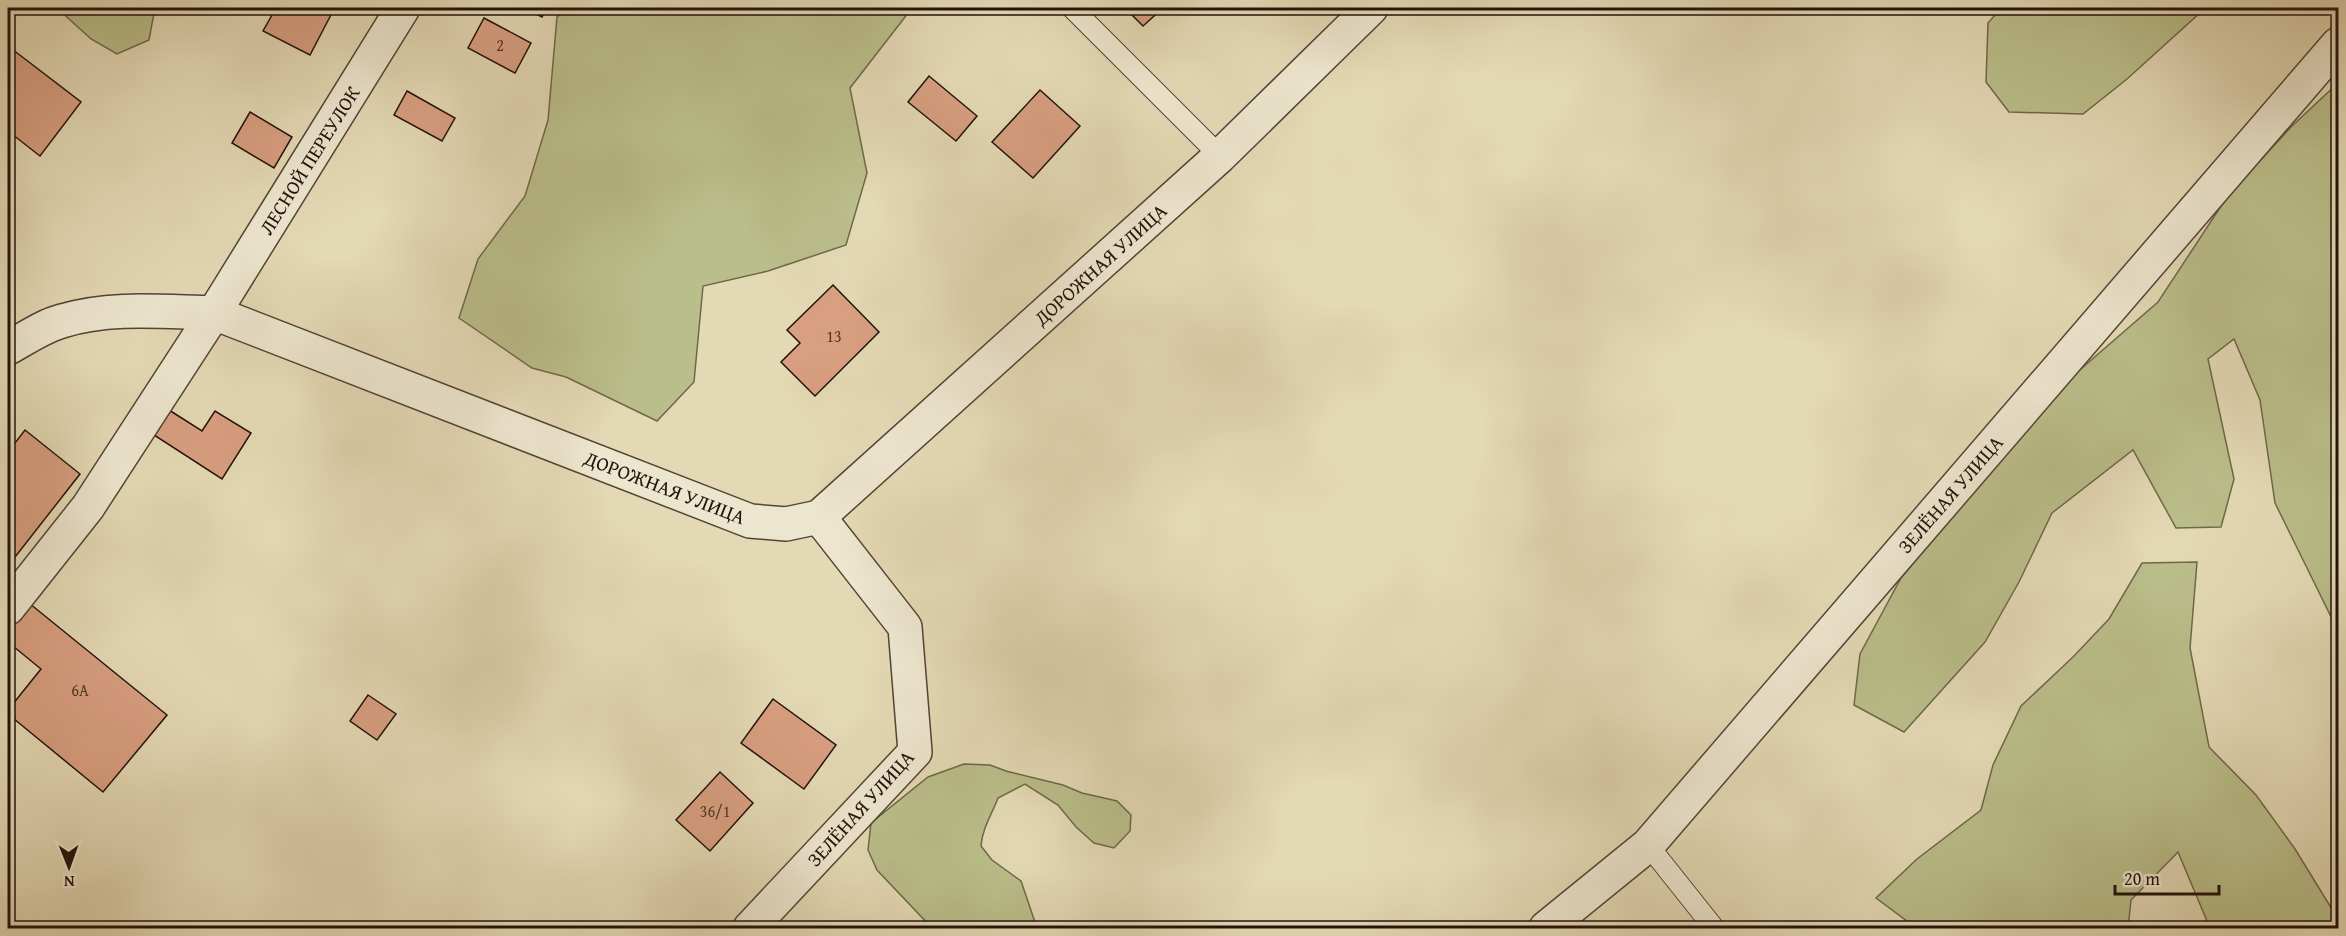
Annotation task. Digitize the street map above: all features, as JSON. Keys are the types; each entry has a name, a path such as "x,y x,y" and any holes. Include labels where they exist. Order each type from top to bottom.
{"street":[{"name":"ЛЕСНОЙ ПЕРЕУЛОК","path":"8,608 88,507 214,313 403,8"},
{"name":"ДОРОЖНАЯ УЛИЦА","path":"8,348 60,321 88,315 126,311 214,313 750,521 786,524 819,517 1220,156 1371,8"},
{"name":"ЗЕЛЁНАЯ УЛИЦА","path":"1546,928 1648,845 2338,44"},
{"name":"ЗЕЛЁНАЯ УЛИЦА","path":"750,928 915,752 905,627 819,517"}],"lane":[{"path":"1072,8 1220,156"},
{"path":"1648,845 1714,928"}],"green space":[{"path":"57,8 155,8 149,40 117,54 91,39"},
{"path":"570,8 912,8 850,88 867,173 846,245 768,271 703,286 694,382 657,421 566,377 532,368 459,318 478,259 525,196 548,120 557,17"},
{"path":"2001,8 2211,8 2200,13 2127,79 2083,114 2009,112 1986,82 1988,23"},
{"path":"2338,83 2338,631 2275,503 2260,400 2234,339 2208,359 2234,479 2221,527 2176,528 2133,450 2052,513 2019,582 1985,642 1904,732 1854,705 1860,654 1901,578 2059,388 2158,302 2229,194 2292,126"},
{"path":"2197,562 2190,648 2209,747 2256,795 2295,849 2338,919 2338,928 2210,928 2178,852 2131,900 2128,928 1932,928 1911,924 1876,898 1917,859 1981,810 1993,765 2021,706 2109,619 2142,563"},
{"path":"964,764 990,765 1063,785 1082,793 1117,801 1131,815 1130,831 1114,848 1094,843 1076,827 1058,805 1025,784 998,798 985,828 981,846 992,860 1021,881 1037,928 932,928 877,870 868,850 871,823 928,777"}],"building":[{"path":"276,8 334,9 310,55 263,31"},
{"path":"525,8 547,8 542,17"},
{"path":"1125,8 1163,8 1143,26"},
{"path":"484,18 531,43 515,73 468,48"},
{"path":"8,46 81,102 40,156 8,131"},
{"path":"929,76 977,116 956,141 908,102"},
{"path":"1040,90 1080,126 1033,178 992,142"},
{"path":"407,91 455,118 442,141 394,115"},
{"path":"250,112 292,137 274,168 232,143"},
{"path":"833,285 879,332 815,396 781,362 800,343 787,330"},
{"path":"169,410 202,431 215,411 251,433 222,479 154,435"},
{"path":"25,430 80,474 8,566 8,452"},
{"path":"24,599 167,715 103,792 8,714 8,710 41,669 8,642 8,619"},
{"path":"368,695 396,714 377,740 350,721"},
{"path":"773,699 836,745 804,789 741,743"},
{"path":"720,772 753,803 710,851 676,820"}]}
